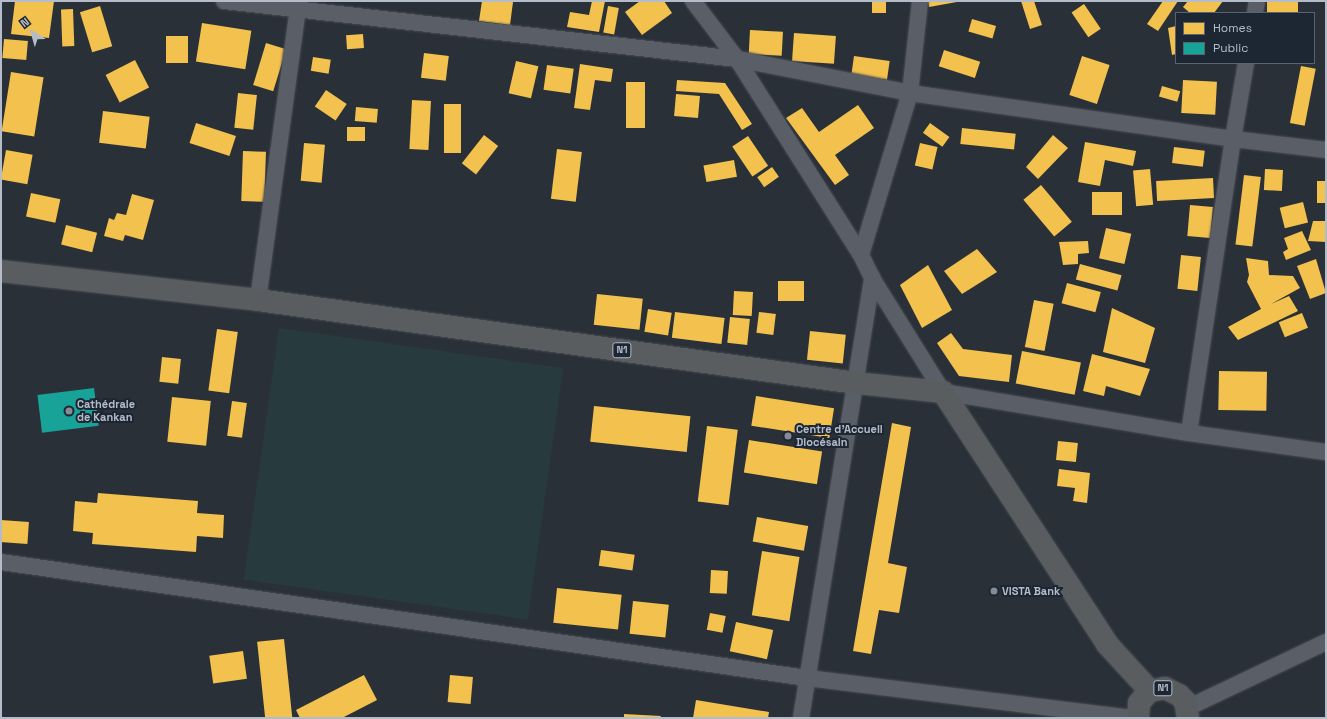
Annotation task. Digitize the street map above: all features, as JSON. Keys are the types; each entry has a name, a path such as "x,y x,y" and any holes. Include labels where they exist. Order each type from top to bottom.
{"highway":[{"name":"N1","path":"2,270 258,300 856,383 943,392 1107,644 1150,691"},
{"name":"N1","path":"1107,644 1136,716"},
{"name":"N1","path":"1136,716 1142,700 1150,691 1165,688 1173,690 1182,698 1188,715"}],"street":[{"path":"224,1 299,6 737,59 910,93 1233,139 1326,150"},
{"path":"693,1 737,59 862,255 872,278 943,392 1189,433 1326,452"},
{"path":"862,255 910,93 920,1"},
{"path":"1255,12 1258,1"},
{"path":"258,300 299,6"},
{"path":"1189,433 1233,139 1246,64"},
{"path":"801,718 872,278"},
{"path":"1,562 807,678 1136,716"},
{"path":"1188,715 1326,642"}],"green space":[{"path":"279,328 563,368 528,619 244,580"}],"building: Homes":[{"path":"15,1 54,1 49,38 11,34"},
{"path":"482,1 513,2 510,25 479,21"},
{"path":"592,1 605,1 599,32 567,27 570,12 589,15"},
{"path":"640,1 664,1 672,13 642,35 625,12"},
{"path":"872,1 886,1 886,13 872,13"},
{"path":"928,1 957,1 957,2 929,7"},
{"path":"1021,1 1034,1 1042,25 1030,29"},
{"path":"1163,1 1178,1 1158,31 1147,24"},
{"path":"1188,1 1223,1 1215,12 1189,12 1183,7"},
{"path":"1267,1 1298,1 1298,12 1267,12"},
{"path":"1084,4 1101,29 1088,37 1072,12"},
{"path":"100,6 112,46 92,52 80,12"},
{"path":"608,6 619,8 614,34 603,33"},
{"path":"61,9 73,9 74,46 62,46"},
{"path":"972,19 996,26 992,38 968,31"},
{"path":"202,23 251,31 245,69 196,62"},
{"path":"1175,26 1175,54 1172,55 1168,28"},
{"path":"750,30 783,32 782,56 749,54"},
{"path":"794,33 836,36 834,64 792,61"},
{"path":"363,34 364,48 347,49 346,35"},
{"path":"166,36 188,36 188,63 166,63"},
{"path":"4,39 28,41 26,60 2,58"},
{"path":"266,43 286,49 273,91 253,85"},
{"path":"944,50 980,62 975,78 939,66"},
{"path":"424,53 449,56 446,81 421,78"},
{"path":"854,56 890,61 887,80 851,75"},
{"path":"1082,56 1110,65 1097,104 1069,95"},
{"path":"313,57 331,60 329,74 311,71"},
{"path":"135,60 149,88 120,103 106,75"},
{"path":"516,61 538,66 531,98 509,93"},
{"path":"580,64 613,69 611,82 595,80 590,110 574,108"},
{"path":"547,65 574,69 570,94 544,90"},
{"path":"1301,66 1316,69 1305,126 1290,123"},
{"path":"11,72 44,77 34,136 2,131"},
{"path":"677,80 725,83 752,124 742,130 719,94 676,91"},
{"path":"1183,80 1217,82 1215,115 1181,113"},
{"path":"626,82 645,82 645,128 626,128"},
{"path":"1162,86 1180,91 1177,102 1159,97"},
{"path":"326,90 347,104 336,121 315,107"},
{"path":"238,93 257,95 253,130 234,128"},
{"path":"676,94 700,96 698,118 674,116"},
{"path":"412,100 431,101 428,150 409,149"},
{"path":"444,104 461,104 461,153 444,153"},
{"path":"858,105 874,128 835,155 849,175 835,185 786,118 802,108 819,132"},
{"path":"356,107 378,109 377,123 355,121"},
{"path":"103,111 150,117 146,148 99,143"},
{"path":"196,123 236,136 229,156 190,143"},
{"path":"930,123 949,137 942,147 923,133"},
{"path":"347,127 365,127 365,141 347,141"},
{"path":"962,128 1016,134 1014,150 960,144"},
{"path":"484,135 498,146 476,174 462,163"},
{"path":"1053,135 1068,148 1038,179 1026,167"},
{"path":"748,136 768,166 752,176 732,147"},
{"path":"1085,142 1136,151 1133,166 1105,160 1100,186 1078,182"},
{"path":"304,143 325,145 322,183 301,181"},
{"path":"920,143 938,147 932,169 915,165"},
{"path":"1174,147 1205,151 1203,167 1172,163"},
{"path":"557,149 582,152 576,202 551,199"},
{"path":"6,150 33,155 27,184 1,180"},
{"path":"243,151 266,152 264,202 241,201"},
{"path":"734,160 737,177 706,182 703,165"},
{"path":"772,167 779,177 764,187 757,177"},
{"path":"1150,169 1153,205 1136,206 1133,170"},
{"path":"1265,169 1283,170 1282,191 1264,190"},
{"path":"1244,175 1261,177 1252,247 1235,244"},
{"path":"1213,178 1214,198 1157,201 1156,181"},
{"path":"1317,181 1326,181 1326,203 1317,203"},
{"path":"1041,185 1072,222 1054,237 1023,200"},
{"path":"1092,192 1122,192 1122,215 1092,215"},
{"path":"31,193 60,199 55,223 26,216"},
{"path":"132,194 154,200 143,240 125,235 123,241 104,236 109,218 114,220 117,213 126,215"},
{"path":"1303,202 1308,222 1285,228 1280,208"},
{"path":"1190,205 1213,207 1210,238 1187,236"},
{"path":"1313,221 1326,221 1326,242 1308,241"},
{"path":"66,225 97,233 92,252 61,244"},
{"path":"1106,228 1131,234 1124,264 1099,258"},
{"path":"1302,231 1311,250 1286,260 1283,252 1288,249 1284,238"},
{"path":"1088,241 1089,253 1078,254 1078,264 1063,265 1059,242"},
{"path":"977,249 997,272 962,294 944,271"},
{"path":"1181,255 1201,257 1197,291 1177,289"},
{"path":"1246,258 1268,261 1269,275 1293,276 1300,288 1271,304 1289,296 1298,311 1238,340 1228,327 1261,309 1247,282 1249,275"},
{"path":"1316,259 1326,293 1310,299 1297,266"},
{"path":"1080,264 1122,275 1117,291 1076,279"},
{"path":"928,265 952,310 922,328 900,285"},
{"path":"778,281 804,281 804,301 778,301"},
{"path":"1067,283 1101,292 1095,312 1062,303"},
{"path":"734,291 753,292 752,316 733,315"},
{"path":"597,294 643,299 640,330 594,325"},
{"path":"1034,300 1054,304 1044,351 1025,347"},
{"path":"1112,308 1155,328 1145,363 1103,352"},
{"path":"648,309 672,313 668,335 644,332"},
{"path":"675,312 725,318 721,344 672,338"},
{"path":"759,312 776,314 773,335 756,333"},
{"path":"1302,313 1308,328 1285,337 1279,322"},
{"path":"730,317 750,319 747,345 727,343"},
{"path":"217,329 238,332 229,393 208,390"},
{"path":"810,331 846,335 843,364 807,360"},
{"path":"951,333 963,349 1012,355 1009,382 959,376 937,343"},
{"path":"1022,351 1081,362 1075,395 1016,383"},
{"path":"1092,354 1150,369 1140,396 1106,386 1104,396 1083,391"},
{"path":"162,357 181,359 178,384 159,382"},
{"path":"1219,371 1267,372 1266,411 1218,410"},
{"path":"756,396 834,408 829,438 751,426"},
{"path":"172,397 211,401 206,446 167,442"},
{"path":"232,401 247,403 242,438 227,436"},
{"path":"594,406 690,416 687,452 590,442"},
{"path":"892,423 911,427 888,563 907,567 899,613 879,610 871,654 853,651"},
{"path":"707,426 738,430 729,505 698,501"},
{"path":"749,440 822,452 817,484 744,473"},
{"path":"1058,441 1078,443 1076,462 1056,460"},
{"path":"1059,469 1090,473 1087,503 1073,501 1075,488 1057,486"},
{"path":"98,493 198,501 197,513 224,515 223,538 197,536 196,552 92,544 93,533 73,531 75,501 97,503"},
{"path":"757,517 808,526 804,551 753,542"},
{"path":"1,520 29,522 27,544 1,542"},
{"path":"601,550 635,555 632,571 599,566"},
{"path":"762,551 800,557 789,621 752,615"},
{"path":"711,570 728,571 727,594 710,593"},
{"path":"557,588 622,595 618,630 553,623"},
{"path":"633,601 669,605 665,638 630,634"},
{"path":"710,613 726,616 722,633 707,630"},
{"path":"736,622 773,630 767,659 730,651"},
{"path":"284,639 292,718 265,718 257,642"},
{"path":"243,651 247,679 213,683 209,656"},
{"path":"364,675 377,700 342,718 300,718 296,710"},
{"path":"450,675 473,677 471,704 448,702"},
{"path":"696,700 769,712 768,718 693,718"},
{"path":"624,714 661,716 660,718 624,718"}],"building: Public":[{"name":"Cathédrale de Kankan","path":"94,388 99,426 42,433 37,395"}],"place":[{"name":"Cathédrale de Kankan","path":"69,411"},
{"name":"Centre d'Accueil Diocésain","path":"788,436"},
{"name":"VISTA Bank","path":"994,591"}]}
